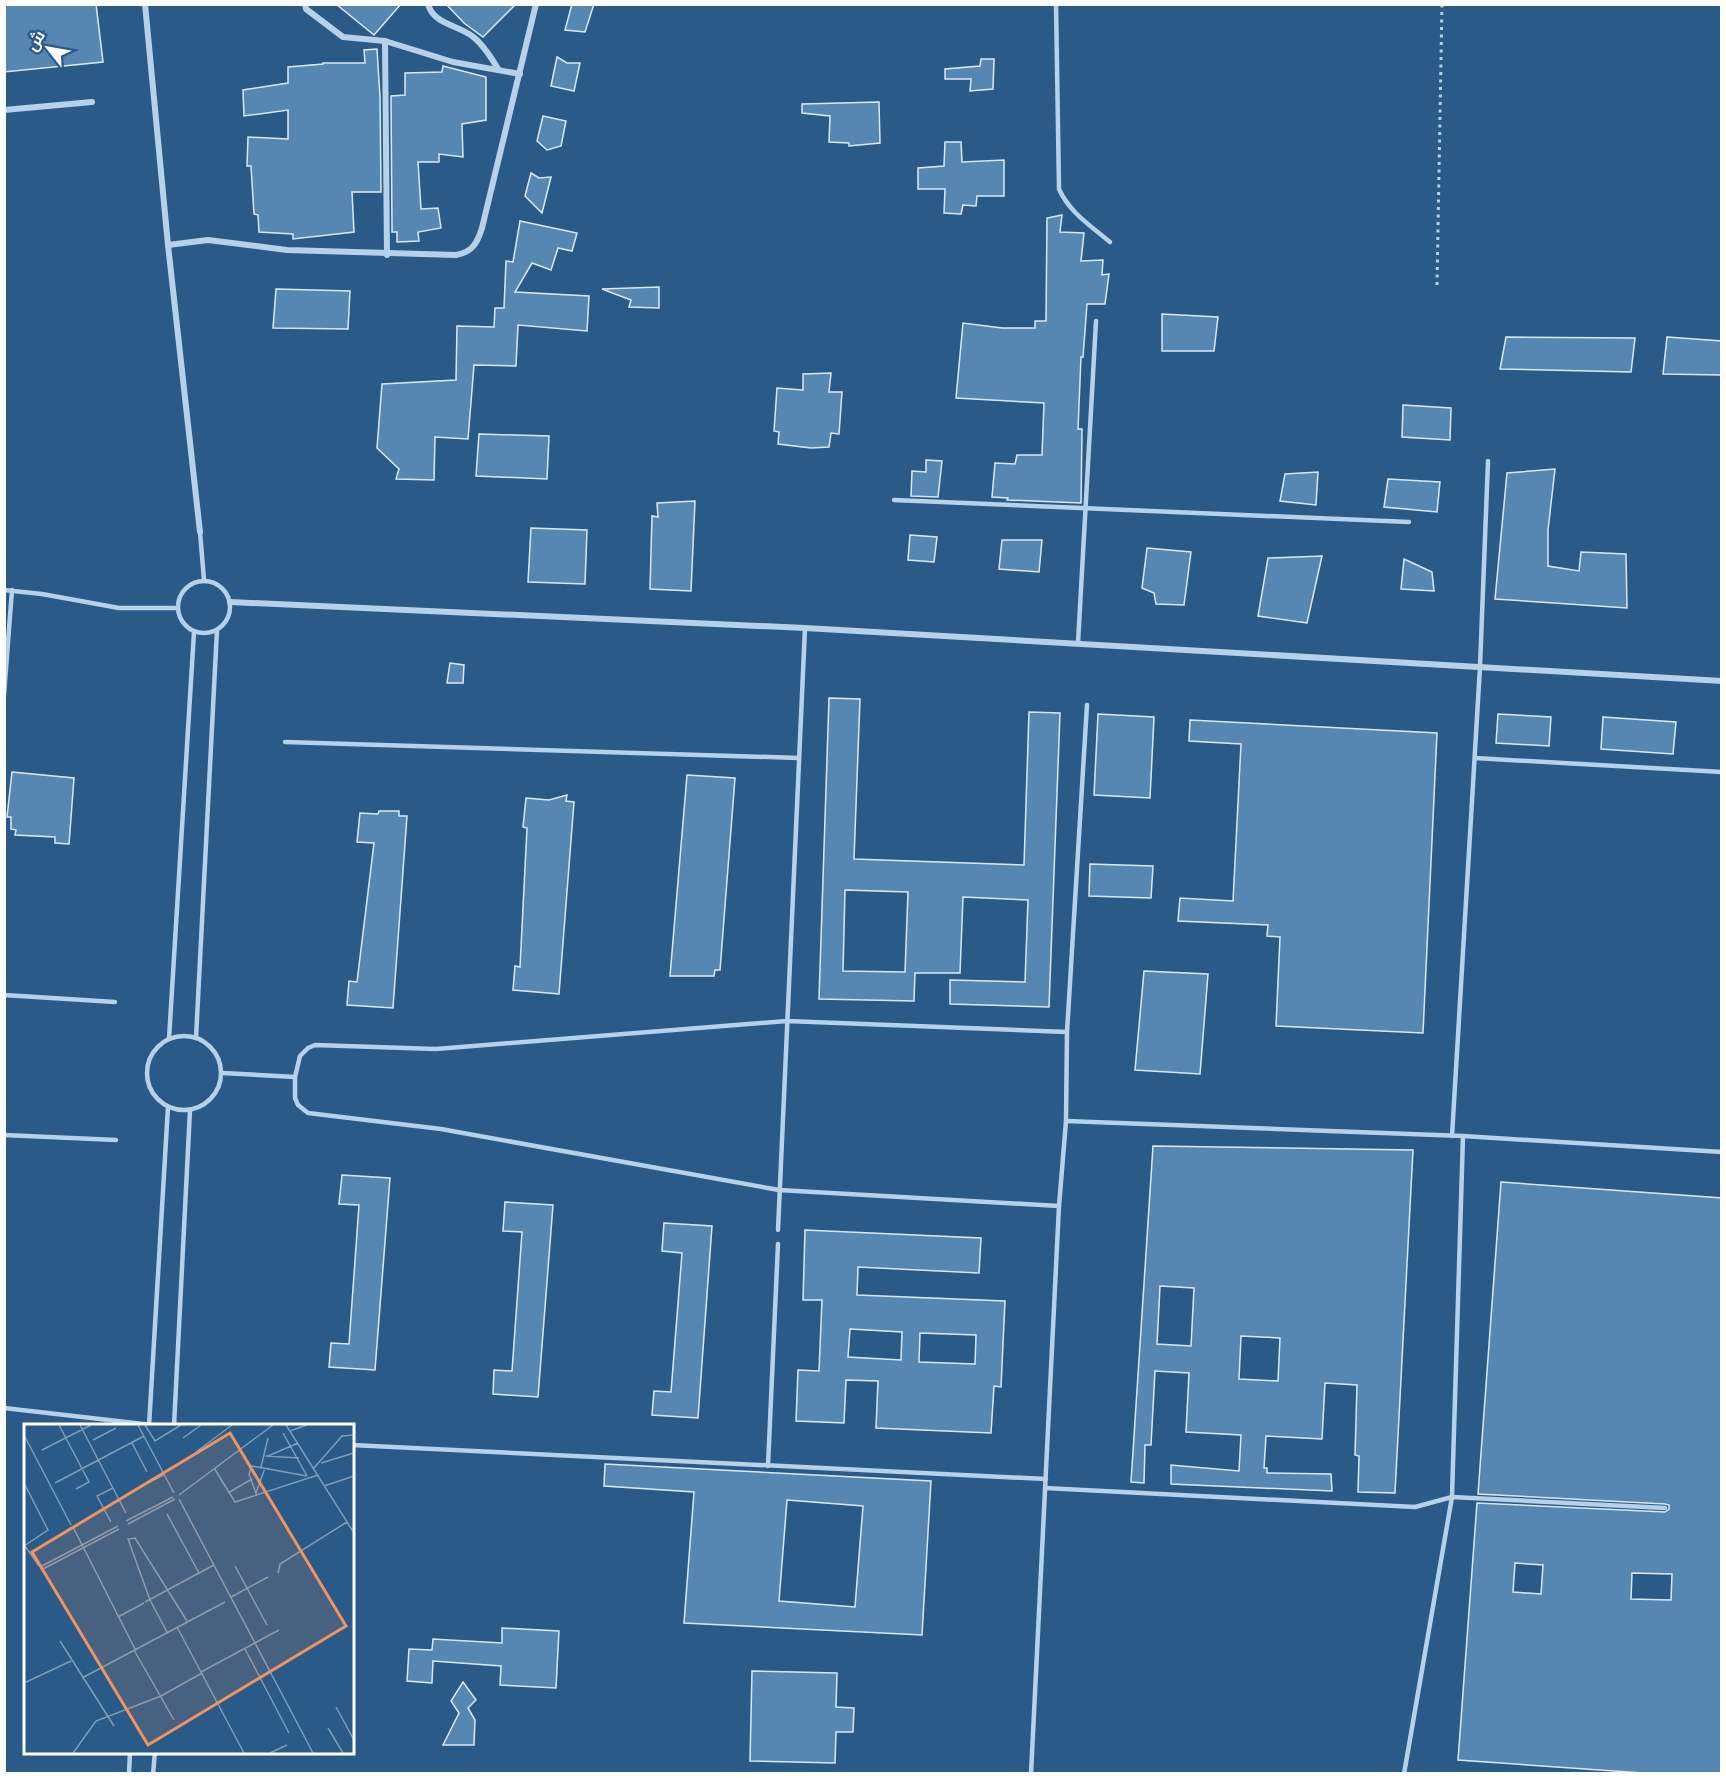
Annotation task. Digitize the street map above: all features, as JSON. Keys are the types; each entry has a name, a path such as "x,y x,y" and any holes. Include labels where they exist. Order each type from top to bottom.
{"street":[{"path":"145,4 168,244 200,532"},
{"path":"305,4 306,9 343,37 385,41 453,62 520,74"},
{"path":"428,4 429,12 436,18 471,35 481,44 498,69"},
{"path":"168,244 208,240 287,250 387,255 466,253 473,248 482,228 536,4"},
{"path":"385,41 387,255"},
{"path":"4,110 92,102"},
{"path":"230,602 805,628 1722,681"}],"lane":[{"path":"1056,4 1059,189 1064,201 1073,211 1110,242"},
{"path":"1078,643 1096,321"},
{"path":"1452,1136 1480,667 1488,461"},
{"path":"894,500 1409,522"},
{"path":"200,532 204,580"},
{"path":"204,580 221,586 230,602 227,620 217,630 204,634 186,627 177,608 182,592 188,586 204,580"},
{"path":"4,590 119,608 177,608"},
{"path":"4,695 12,590"},
{"path":"778,1230 805,628"},
{"path":"196,1038 217,630"},
{"path":"169,1039 194,632"},
{"path":"1031,1773 1059,1206 1066,1121 1067,1032 1087,705"},
{"path":"285,742 799,758"},
{"path":"1474,758 1722,772"},
{"path":"4,994 115,1002"},
{"path":"1059,1206 779,1190 441,1128 308,1113 298,1105 295,1098 295,1077 300,1056 315,1045 436,1049 787,1021 1067,1032"},
{"path":"188,1036 196,1038 212,1048 217,1055 222,1073 218,1090 199,1108 183,1111 168,1107 153,1095 149,1087 147,1068 154,1051 169,1039 188,1036"},
{"path":"222,1073 295,1077"},
{"path":"149,1424 168,1107"},
{"path":"174,1424 190,1110"},
{"path":"1066,1121 1463,1136 1722,1152"},
{"path":"4,1135 116,1140"},
{"path":"1404,1773 1452,1497 1463,1136"},
{"path":"768,1466 778,1244"},
{"path":"4,1408 140,1424"},
{"path":"354,1445 1046,1479"},
{"path":"1045,1488 1415,1507 1452,1497 1665,1508"},
{"path":"129,1773 130,1754"},
{"path":"153,1773 154,1754"}],"path":[{"path":"1437,285 1442,4"}],"building":[{"path":"4,4 96,4 103,62 4,72"},
{"path":"336,4 401,4 374,35"},
{"path":"446,4 516,4 483,37 464,23"},
{"path":"572,4 594,4 585,32 565,30"},
{"path":"377,49 381,192 352,192 354,232 293,239 293,234 259,232 258,215 254,214 251,166 247,166 248,137 288,139 288,110 244,116 243,90 288,83 288,67 323,63 365,63 364,50"},
{"path":"557,57 567,63 580,63 574,91 551,86"},
{"path":"981,59 994,59 993,89 970,91 971,79 945,79 945,69 980,66"},
{"path":"443,66 486,77 486,120 462,124 463,157 439,154 439,162 418,162 421,209 438,208 441,228 418,232 419,241 397,242 397,232 392,232 391,96 405,95 405,73 442,72"},
{"path":"879,102 880,143 849,146 849,143 829,142 830,116 802,113 802,104"},
{"path":"543,116 566,121 561,146 547,150 537,141"},
{"path":"945,142 961,142 962,162 1004,160 1004,196 977,196 976,206 963,205 961,214 944,213 945,189 918,189 918,168 944,166"},
{"path":"531,173 539,178 551,177 542,213 525,196"},
{"path":"1062,215 1060,232 1084,233 1081,261 1103,260 1102,275 1109,274 1105,304 1087,304 1083,357 1081,357 1078,429 1082,429 1081,503 1007,500 1008,498 992,497 995,463 1015,464 1017,455 1042,455 1044,403 956,398 963,323 1002,328 1035,328 1035,321 1046,321 1047,218"},
{"path":"520,221 577,233 572,251 558,248 551,270 532,263 515,292 589,296 587,331 518,325 516,366 474,365 468,439 435,437 434,480 396,479 399,469 377,448 382,384 456,380 457,326 494,327 495,308 504,308 506,261 513,262"},
{"path":"659,287 659,308 629,307 631,300 602,289"},
{"path":"276,289 350,291 348,329 273,328"},
{"path":"1162,314 1218,317 1214,351 1162,351"},
{"path":"1506,337 1635,338 1631,372 1500,369"},
{"path":"1667,337 1722,341 1722,375 1663,374"},
{"path":"831,373 829,392 842,392 839,434 831,433 829,447 811,448 778,444 779,432 774,431 777,388 803,390 803,374"},
{"path":"1403,405 1451,408 1450,440 1402,437"},
{"path":"479,434 549,436 547,479 476,476"},
{"path":"926,460 942,461 938,497 911,496 912,471 926,472"},
{"path":"1555,469 1548,530 1548,566 1579,571 1581,552 1626,554 1627,608 1495,599 1507,473"},
{"path":"1318,472 1316,505 1280,501 1285,474"},
{"path":"1388,479 1440,482 1437,512 1384,507"},
{"path":"695,501 691,591 650,589 652,516 658,517 657,503"},
{"path":"531,528 587,530 585,584 528,582"},
{"path":"910,535 937,537 934,562 908,560"},
{"path":"1002,540 1042,540 1039,572 999,569"},
{"path":"1147,548 1191,552 1184,605 1156,604 1154,593 1142,588"},
{"path":"1322,556 1307,623 1258,616 1268,558"},
{"path":"1404,559 1432,572 1434,591 1401,589"},
{"path":"450,663 464,665 463,683 447,683"},
{"path":"829,698 860,699 854,859 1024,865 1029,712 1060,713 1049,1007 950,1004 950,980 1025,982 1028,900 963,897 960,973 915,973 914,1001 819,999","holes":["845,890 908,892 905,972 843,971"]},
{"path":"1098,714 1154,717 1150,798 1094,795"},
{"path":"1498,714 1551,717 1549,746 1496,743"},
{"path":"1603,717 1676,722 1673,754 1601,749"},
{"path":"1190,720 1437,733 1423,1033 1276,1026 1280,937 1267,936 1268,925 1178,921 1180,898 1233,901 1241,744 1189,741"},
{"path":"12,772 74,778 69,844 55,843 55,837 15,835 16,830 11,829 11,817 7,817"},
{"path":"687,775 735,778 720,970 715,970 714,976 670,976"},
{"path":"567,795 566,801 574,802 559,994 513,990 515,966 520,967 527,828 523,827 526,798 549,800"},
{"path":"379,811 399,811 399,816 407,816 393,1008 347,1005 349,981 357,982 374,843 357,842 360,813 378,814"},
{"path":"1090,864 1153,866 1151,898 1089,896"},
{"path":"1144,971 1208,974 1200,1074 1135,1070"},
{"path":"1153,1146 1413,1150 1395,1493 1358,1492 1359,1456 1355,1455 1357,1385 1325,1383 1322,1439 1266,1436 1264,1468 1267,1468 1267,1473 1331,1474 1332,1491 1171,1484 1171,1465 1239,1471 1241,1435 1186,1432 1189,1373 1155,1371 1151,1445 1145,1445 1144,1483 1131,1482","holes":["1160,1286 1194,1288 1191,1346 1157,1344","1241,1336 1280,1338 1278,1381 1239,1379"]},
{"path":"342,1175 390,1178 375,1370 329,1367 331,1343 349,1344 359,1205 339,1204"},
{"path":"1501,1182 1722,1198 1722,1773 1643,1773 1458,1760 1477,1503 1665,1512 1669,1509 1669,1505 1665,1504 1478,1494","holes":["1515,1563 1543,1565 1541,1594 1513,1592","1632,1573 1672,1574 1671,1600 1631,1599"]},
{"path":"505,1202 553,1205 538,1397 493,1394 494,1370 512,1371 522,1232 503,1231"},
{"path":"664,1223 712,1226 698,1418 652,1415 654,1391 671,1392 682,1253 662,1251"},
{"path":"805,1230 981,1238 979,1273 858,1267 857,1295 1005,1301 1001,1387 994,1386 991,1433 876,1428 878,1381 846,1380 844,1423 796,1421 798,1370 819,1371 822,1300 803,1300","holes":["850,1329 902,1332 901,1360 848,1357","920,1333 976,1335 975,1364 919,1362"]},
{"path":"605,1464 931,1481 922,1635 684,1623 694,1492 604,1486","holes":["787,1500 863,1506 855,1607 779,1601"]},
{"path":"502,1628 559,1631 556,1688 500,1685 501,1666 433,1661 432,1683 407,1681 409,1649 432,1650 433,1639 502,1643"},
{"path":"752,1671 837,1673 836,1707 854,1708 853,1732 836,1732 835,1763 750,1761"},
{"path":"463,1682 476,1700 468,1708 475,1720 474,1745 443,1745 459,1713 451,1701"}]}
